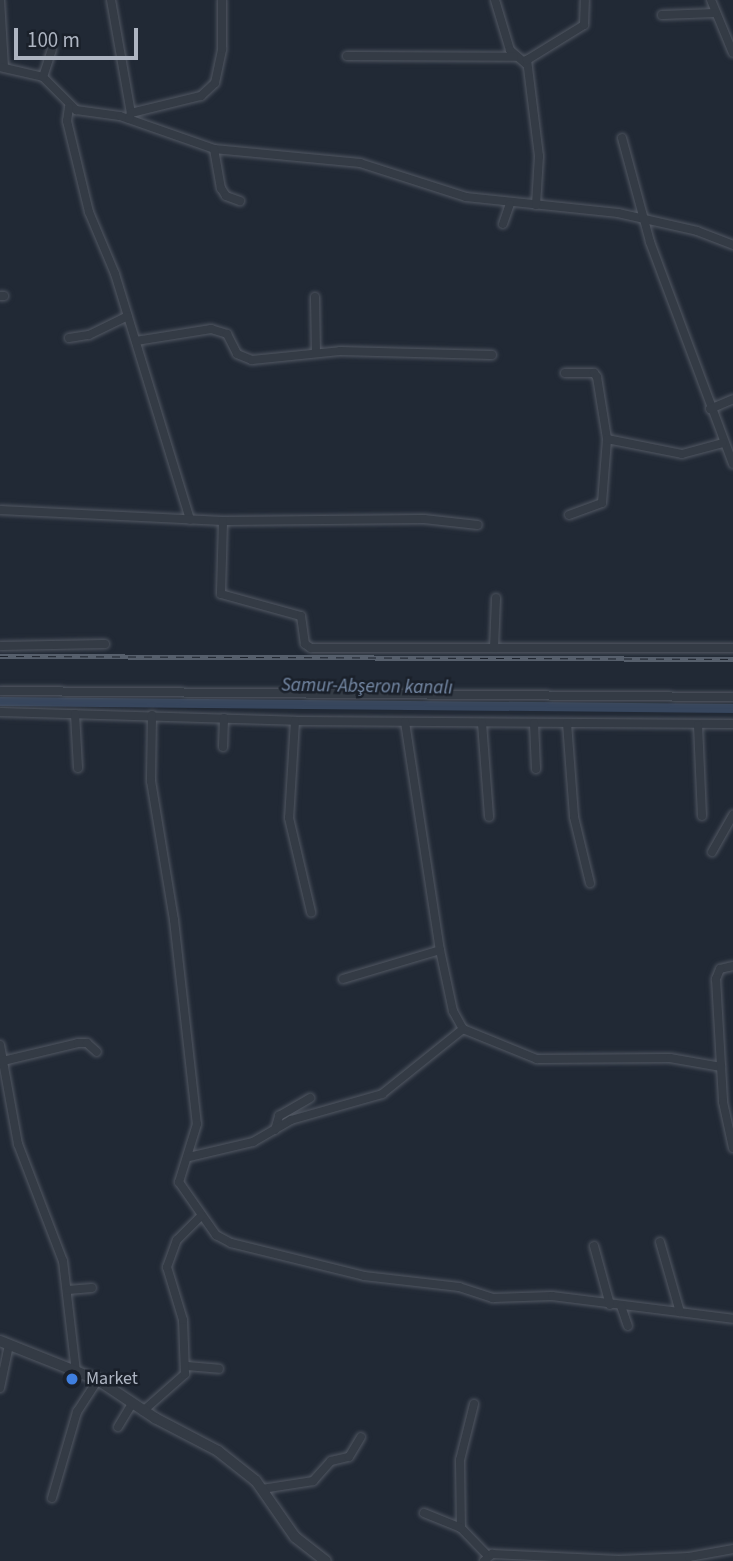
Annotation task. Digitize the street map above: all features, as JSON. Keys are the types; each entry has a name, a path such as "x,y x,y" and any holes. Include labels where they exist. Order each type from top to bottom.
{"street":[{"path":"0,0 2,67 43,77 69,107 130,116 214,149 360,163 466,197 510,204 608,211 697,231 733,246"},
{"path":"110,0 130,116"},
{"path":"130,116 190,101 215,83 222,49 222,0"},
{"path":"495,0 514,57"},
{"path":"536,205 539,156 526,64 532,54 584,26 585,0"},
{"path":"711,0 733,52"},
{"path":"662,15 715,13"},
{"path":"43,77 52,48"},
{"path":"347,56 514,57 526,64"},
{"path":"69,107 67,121 89,212 128,316 190,520"},
{"path":"622,138 642,220 676,303 710,409 733,464"},
{"path":"214,149 221,188 226,196 240,201"},
{"path":"503,224 510,204"},
{"path":"315,297 316,354"},
{"path":"69,338 89,335 128,316"},
{"path":"136,341 211,329 227,334 243,358 316,354 492,355"},
{"path":"565,373 594,373 597,377 607,439 602,503 569,515"},
{"path":"710,409 733,399"},
{"path":"607,439 682,454 723,443"},
{"path":"0,510 223,521 424,519 478,525"},
{"path":"223,521 222,596 301,617 308,648 733,648"},
{"path":"494,648 496,598"},
{"path":"0,646 106,644"},
{"path":"0,691 733,697"},
{"path":"0,712 295,721 733,724"},
{"path":"75,713 78,768"},
{"path":"152,715 150,780 174,920 197,1124 188,1157 181,1166 179,1182 201,1216 223,1241 364,1276 459,1287 493,1298 533,1295 733,1319"},
{"path":"223,747 224,718"},
{"path":"295,721 289,818 311,912"},
{"path":"405,722 440,950 453,1011 463,1029 537,1059 670,1058 721,1068"},
{"path":"482,723 489,817"},
{"path":"534,723 536,769"},
{"path":"567,723 574,817 590,883"},
{"path":"698,725 702,816"},
{"path":"712,852 733,815"},
{"path":"343,979 440,950"},
{"path":"733,966 720,969 716,978 721,1068 733,1148"},
{"path":"188,1157 253,1142 302,1116 382,1094 463,1029"},
{"path":"3,1061 78,1043 87,1043 97,1052"},
{"path":"0,1045 2,1072 18,1144 59,1250 68,1290 76,1371"},
{"path":"275,1130 279,1116 310,1098"},
{"path":"143,1411 179,1381 187,1366 183,1320 167,1267 177,1240 201,1216"},
{"path":"660,1242 680,1312"},
{"path":"594,1246 610,1305"},
{"path":"68,1290 92,1288"},
{"path":"621,1306 628,1326"},
{"path":"0,1388 4,1343 97,1380 143,1411 218,1451 262,1489 295,1537 326,1561"},
{"path":"187,1366 219,1369"},
{"path":"52,1498 77,1412 97,1380"},
{"path":"118,1427 132,1404"},
{"path":"461,1528 460,1460 474,1404"},
{"path":"262,1489 313,1481 331,1461 351,1455 361,1437"},
{"path":"424,1513 461,1528 486,1558 619,1560 703,1555 733,1549"}],"waterway":[{"name":"Samur-Abşeron kanalı","path":"0,701 733,708"}],"railway":[{"path":"0,656 733,659"}],"place":[{"name":"Market","path":"72,1379"}]}
